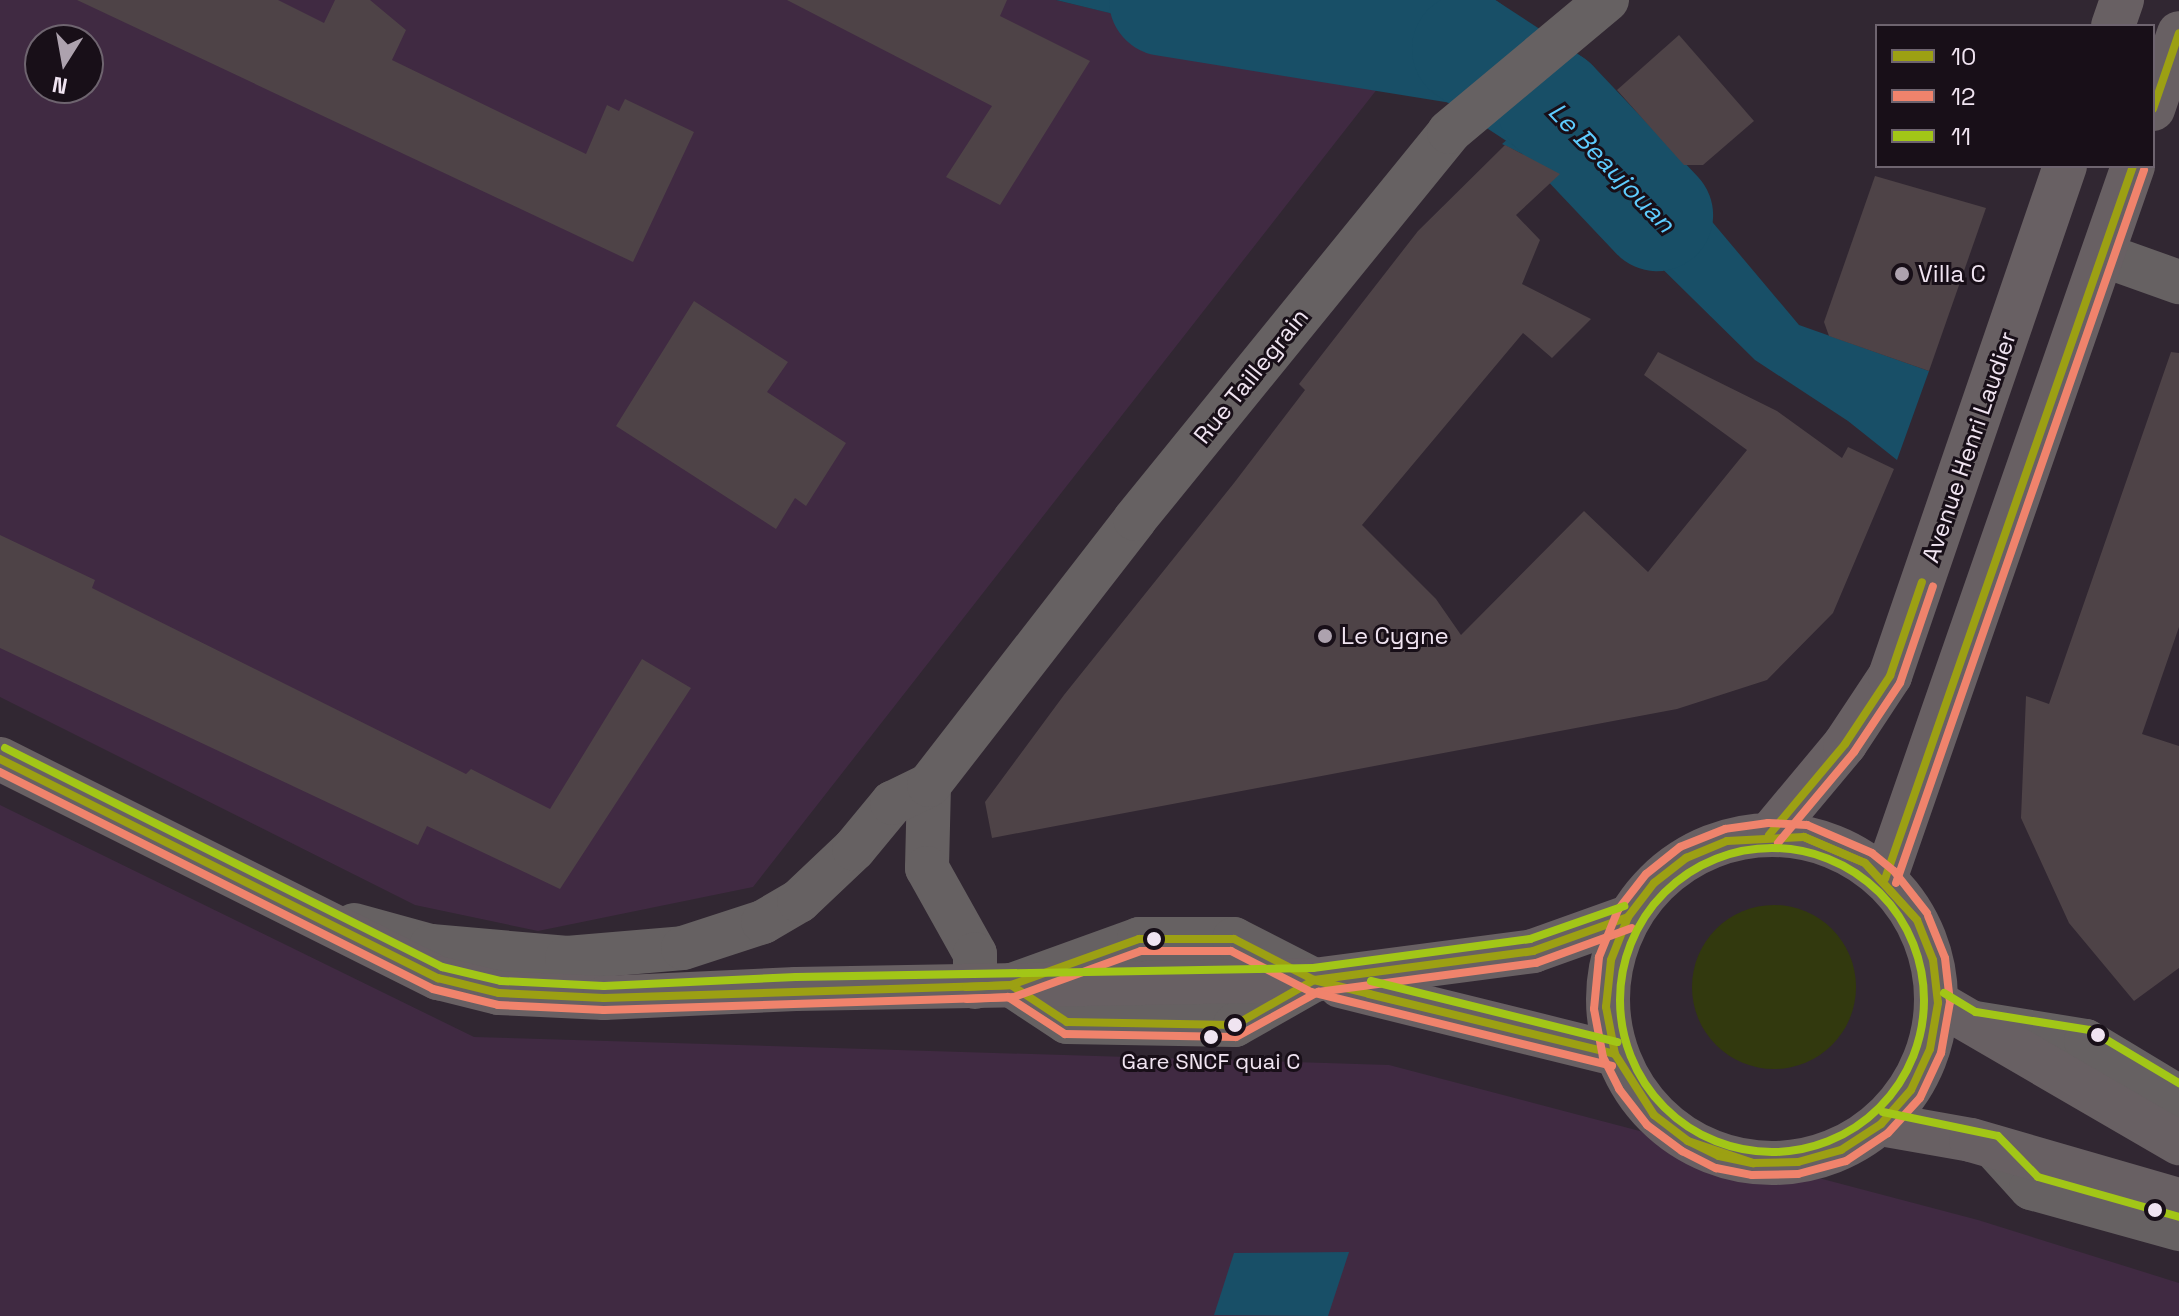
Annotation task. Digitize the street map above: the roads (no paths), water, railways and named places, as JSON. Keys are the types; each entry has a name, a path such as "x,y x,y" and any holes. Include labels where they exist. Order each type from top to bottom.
{"main road":[{"path":"2114,24 2122,0"},
{"path":"2155,103 2179,33"},
{"name":"Avenue Henri Laudier","path":"1769,835 1845,744 1890,676 2064,168"},
{"path":"1885,879 2132,168"},
{"path":"0,759 438,978 499,993 604,998 1314,980 1533,951 1628,917"},
{"path":"1955,1013 1930,1049 1911,1090 1881,1124 1841,1150 1798,1162 1753,1163 1719,1156 1688,1141 1654,1115 1629,1083 1615,1054 1608,992 1611,960 1628,917 1654,883 1686,858 1727,841 1769,835 1804,837 1836,847 1885,879 1917,920 1955,1013 2179,1143"},
{"path":"1314,980 1615,1054"},
{"path":"1881,1124 1994,1147 2179,1200"}],"street":[{"name":"Rue Taillegrain","path":"302,910 431,946 567,958 683,948 763,922 799,901 854,849 892,803 929,785 1135,519 1429,156 1484,103 1607,0"},
{"path":"2103,255 2179,282"},
{"path":"929,785 927,868 993,986"},
{"path":"1955,1013 2086,1041 2179,1097"},
{"path":"1994,1147 2031,1188 2179,1229"}],"water":[{"path":"1056,0 1380,0 1508,15 1426,90"},
{"path":"1586,72 1799,325 1929,371 1897,460 1848,421 1755,360 1569,177 1502,144"},
{"path":"1349,1252 1328,1316 1214,1315 1234,1253"}],"waterway":[{"name":"Le Beaujouan","path":"1165,0 1468,49 1552,104 1657,215"}],"place":[{"name":"Villa C","path":"1902,274"},
{"name":"Le Cygne","path":"1325,636"},
{"name":"Gare SNCF quai C","path":"1211,1037"}]}
